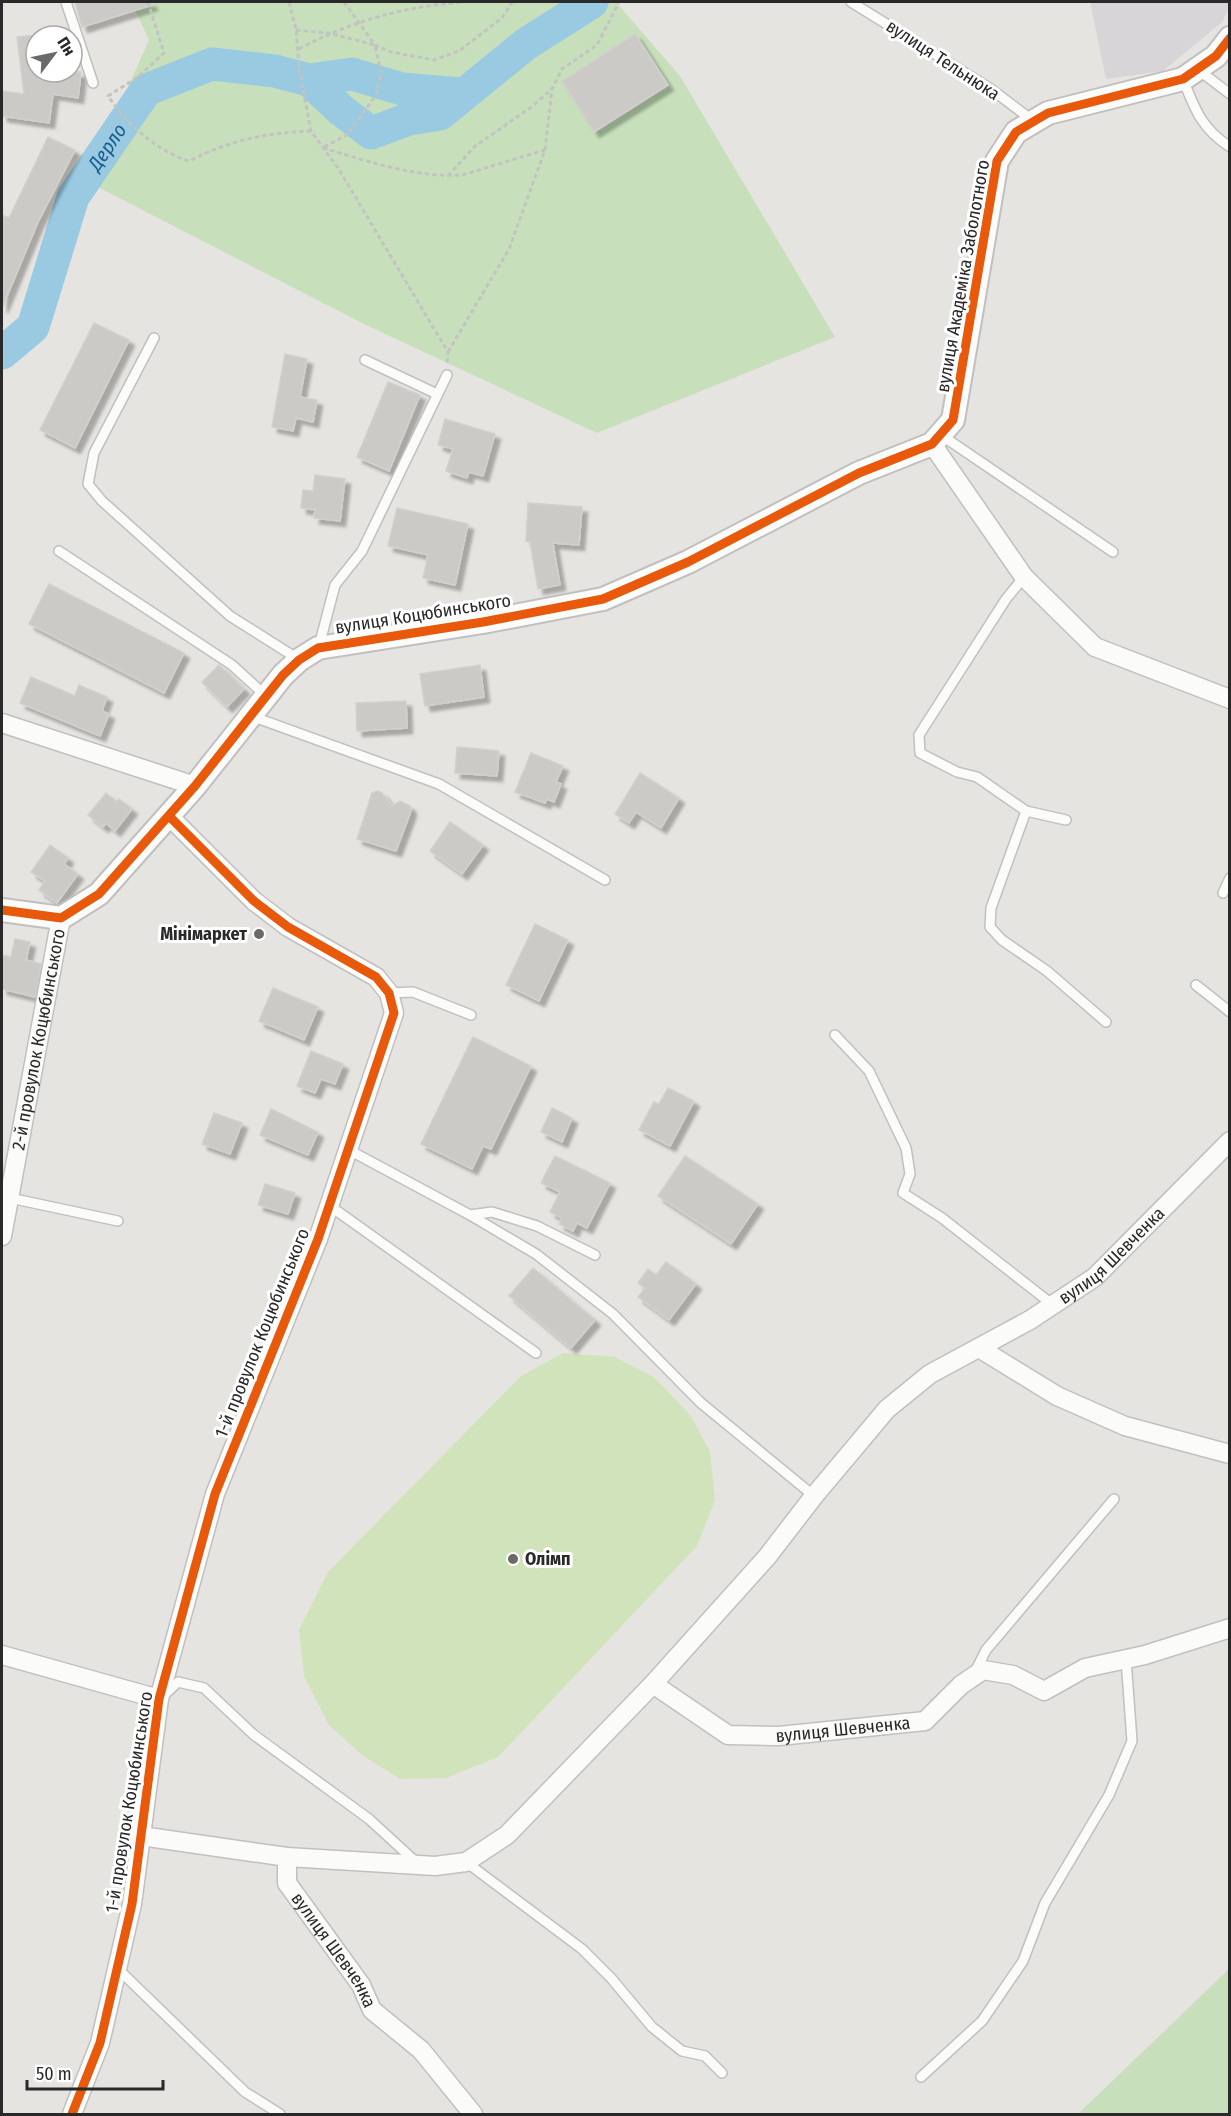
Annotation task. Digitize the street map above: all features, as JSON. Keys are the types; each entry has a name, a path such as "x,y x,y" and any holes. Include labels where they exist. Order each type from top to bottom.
{"street":[{"name":"вулиця Академіка Заболотного","path":"936,440 953,420 997,161 1016,132 1048,113 1190,74 1215,56 1230,38"},
{"path":"936,440 1024,577 1095,647 1230,699"},
{"name":"вулиця Коцюбинського","path":"61,918 99,894 195,786 266,696 299,660 318,648 483,622 603,599 688,562 859,473 936,440"},
{"path":"2,723 195,786"},
{"path":"169,816 254,901 288,927 376,977 389,993"},
{"path":"2,910 61,918"},
{"name":"2-й провулок Коцюбинського","path":"2,1236 61,918"},
{"name":"1-й провулок Коцюбинського","path":"72,2115 100,2043 132,1904 159,1699 216,1494 330,1206 394,1013 389,993"},
{"name":"вулиця Шевченка","path":"141,1836 287,1857 435,1866 466,1862 507,1835 653,1684 767,1557 814,1496 887,1409 930,1374 1053,1305 1095,1277 1230,1142"},
{"path":"979,1348 1057,1396 1125,1426 1230,1454"},
{"path":"973,1677 983,1670 1013,1675 1044,1691 1085,1668 1126,1659 1230,1628"},
{"path":"2,1655 159,1699"},
{"name":"вулиця Шевченка","path":"653,1684 728,1735 779,1736 925,1721 973,1677"},
{"name":"вулиця Шевченка","path":"287,1857 287,1883 361,1986 372,2010 421,2050 473,2115"}],"lane":[{"path":"66,2 93,83"},
{"name":"вулиця Тельнюка","path":"851,2 992,89 1033,122"},
{"path":"1190,74 1230,94"},
{"path":"1190,74 1196,112 1210,135 1230,147"},
{"path":"154,338 94,453 88,484 102,501 230,616 299,660"},
{"path":"366,360 437,394"},
{"name":"вулиця Коцюбинського","path":"318,648 334,585 362,551 447,375"},
{"path":"936,440 1113,552"},
{"path":"59,551 232,665 266,696"},
{"path":"1024,577 1006,599 919,735 920,753 957,772 977,777 1026,811 1066,820"},
{"path":"251,716 439,784 605,880"},
{"path":"1026,811 991,908 990,927 1002,940 1047,971 1106,1022"},
{"path":"1223,893 1230,878"},
{"path":"1196,985 1230,1012"},
{"path":"389,993 413,992 471,1014"},
{"path":"835,1035 869,1071 906,1148 910,1174 903,1193 942,1218 1053,1305"},
{"path":"349,1150 470,1215 536,1254 613,1314 701,1403 814,1496"},
{"path":"10,1198 118,1221"},
{"path":"330,1206 536,1353"},
{"path":"470,1215 492,1212 537,1226 595,1255"},
{"path":"973,1677 986,1650 1114,1499"},
{"path":"921,2077 982,2021 1017,1969 1045,1903 1109,1795 1132,1741 1126,1659"},
{"path":"159,1699 178,1682 204,1688 254,1735 369,1819 419,1865"},
{"path":"466,1862 582,1949 611,1978 652,2027 682,2051 705,2056 722,2073"},
{"path":"117,1968 245,2092 280,2115"}],"path":[{"path":"148,2 164,53 138,77 108,96 120,113 170,155 189,161 216,147 269,133 311,131"},
{"path":"289,2 299,49 298,68 311,131 338,168 448,351"},
{"path":"323,147 347,135 362,117 376,95 381,73 375,45 344,2"},
{"path":"299,49 356,21 435,4 465,2"},
{"path":"296,30 328,33 375,45 391,52 434,60 459,51 502,18 512,2"},
{"path":"447,375 448,351 509,249 545,150 552,89 562,69 597,45 619,2"},
{"path":"448,176 474,147 530,108 552,89"},
{"path":"323,147 386,166 448,176 462,175 545,150"}],"shaded area":[{"path":"1090,2 1229,2 1229,9 1222,22 1163,71 1106,79"}],"green space":[{"path":"131,2 616,2 680,76 835,337 597,433 366,325 86,181 149,40"},
{"name":"Олімп","path":"563,1353 615,1357 655,1378 691,1416 710,1452 715,1500 697,1546 498,1757 446,1778 400,1779 363,1756 329,1725 304,1676 299,1630 328,1572 521,1376"},
{"path":"1229,1969 1229,2114 1078,2114"}],"building":[{"path":"75,2 151,2 152,5 84,26 84,24 81,24"},
{"path":"635,34 668,85 594,132 562,81"},
{"path":"24,36 24,84 80,84 78,98 53,94 49,123 2,116 2,91 24,94 17,37"},
{"path":"48,137 75,150 38,222 2,308 2,215 9,218"},
{"path":"94,323 129,340 75,448 40,430"},
{"path":"285,354 307,359 300,397 317,400 313,422 296,418 293,431 272,427"},
{"path":"388,382 420,395 389,471 357,457"},
{"path":"445,419 495,434 483,476 469,472 467,478 446,471 453,449 438,445"},
{"path":"315,475 345,479 340,521 314,518 315,510 301,508 303,490 313,491"},
{"path":"528,503 582,507 579,545 553,543 560,585 538,589 530,542 526,541"},
{"path":"397,508 468,524 455,585 423,578 428,555 388,546"},
{"path":"49,584 184,653 164,693 29,624"},
{"path":"219,665 244,689 227,707 202,682"},
{"path":"480,665 484,697 425,706 420,674"},
{"path":"31,677 75,696 79,685 107,697 102,711 109,714 100,736 20,703"},
{"path":"406,701 407,728 357,731 356,703"},
{"path":"457,747 499,751 497,776 455,773"},
{"path":"531,753 563,766 556,782 561,784 554,802 547,799 545,803 515,792"},
{"path":"640,773 679,798 661,828 636,812 629,823 615,814"},
{"path":"378,791 392,806 400,801 410,806 411,811 396,851 357,839 372,793"},
{"path":"106,793 117,802 119,799 132,809 115,831 106,823 103,827 88,815"},
{"path":"450,822 483,845 462,874 430,851"},
{"path":"50,845 68,858 64,864 78,874 57,903 39,890 45,881 31,872"},
{"path":"535,924 568,940 539,1001 506,985"},
{"path":"15,939 30,942 26,960 41,964 35,997 2,989 2,955 11,957"},
{"path":"273,988 318,1007 304,1040 259,1021"},
{"path":"473,1037 531,1066 491,1149 483,1146 472,1169 421,1144"},
{"path":"311,1051 343,1064 335,1084 321,1079 315,1093 297,1086"},
{"path":"668,1088 694,1101 670,1146 639,1130 654,1102 659,1104"},
{"path":"552,1108 572,1118 562,1142 541,1132"},
{"path":"271,1109 318,1132 308,1155 260,1135"},
{"path":"214,1113 242,1123 230,1154 202,1144"},
{"path":"555,1156 610,1183 587,1228 577,1223 573,1231 559,1224 562,1218 550,1212 560,1192 541,1183"},
{"path":"685,1156 758,1204 731,1244 658,1196"},
{"path":"265,1184 295,1193 288,1214 258,1205"},
{"path":"666,1262 696,1284 669,1320 638,1297 645,1288 638,1283 648,1269 656,1275"},
{"path":"533,1268 595,1320 571,1348 509,1296"}],"waterway":[{"name":"Дерло","path":"2,353 33,327 73,197 146,90 212,64 275,71 309,80 341,110 371,133 409,119 440,114 526,44 592,2"},
{"name":"Дерло","path":"309,80 352,74 402,89 461,94"}],"cycle path":[{"path":"2,910 61,918 99,894 195,786 283,675 299,660 318,648 483,622 603,599 688,562 859,473 932,444 953,420 997,161 1016,132 1048,113 1183,79 1216,56 1230,38"},
{"path":"72,2114 100,2043 132,1904 159,1699 215,1494 318,1239 394,1013 389,993 376,977 288,927 254,901 169,816"}],"place":[{"name":"Мінімаркет","path":"259,934"},
{"name":"Олімп","path":"513,1559"}]}
